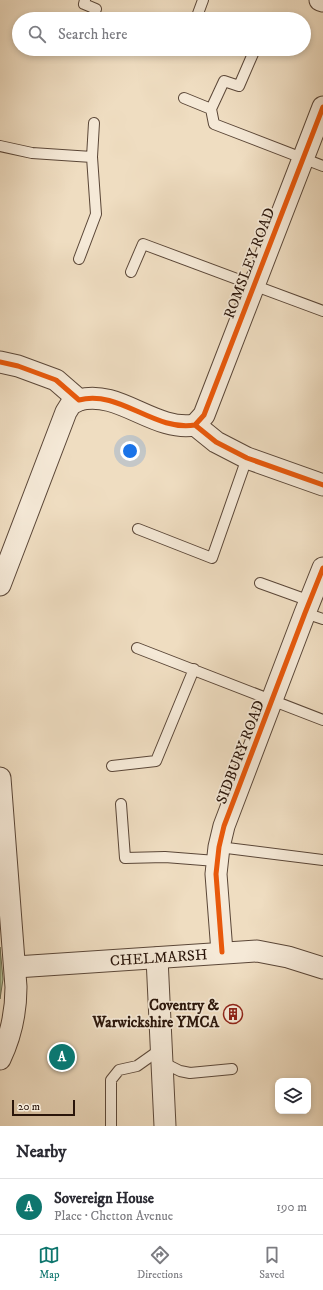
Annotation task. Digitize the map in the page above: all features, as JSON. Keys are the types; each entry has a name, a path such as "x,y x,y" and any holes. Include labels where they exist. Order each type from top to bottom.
{"street":[{"name":"ROMSLEY ROAD","path":"195,426 204,414 323,107"},
{"path":"0,362 18,366 56,380 78,400"},
{"path":"0,585 66,412 71,404 78,400 89,397 101,398 169,424 184,427 195,426 216,442 247,458 323,485"},
{"name":"SIDBURY ROAD","path":"222,952 216,874 218,854 224,826 272,700 312,611 323,568"},
{"path":"0,778 2,838 16,967 16,1007 7,1045 0,1059"},
{"name":"CHELMARSH","path":"16,967 157,958 222,952 257,951 269,952 323,968"},
{"path":"157,958 164,1126"}],"lane":[{"path":"85,0 84,4 96,9 95,12"},
{"path":"199,12 203,0"},
{"path":"252,56 239,86 224,82 211,109 214,124 323,166"},
{"path":"184,98 211,109"},
{"path":"78,259 96,214 92,157 94,123"},
{"path":"0,146 32,153 92,157"},
{"path":"131,272 143,244 323,311"},
{"path":"138,529 212,558 247,458"},
{"path":"260,583 312,611"},
{"name":"SIDBURY ROAD","path":"137,648 323,720"},
{"path":"112,766 156,761 194,669"},
{"path":"121,804 125,858 218,854 323,860"},
{"path":"110,1126 111,1080 119,1070 137,1066 162,1055 180,1071 190,1073 232,1069"}],"green space":[{"path":"0,947 3,979 0,999"}],"cycle path":[{"path":"195,425 204,415 323,107"},
{"path":"0,362 18,366 56,380 79,400 94,398 108,400 165,422 180,425 195,425 216,442 247,458 323,485"},
{"path":"222,952 216,874 219,847 224,826 323,568"}],"place":[{"name":"Coventry & Warwickshire YMCA","path":"233,1014"},
{"name":"Sovereign House","path":"62,1057"}]}
